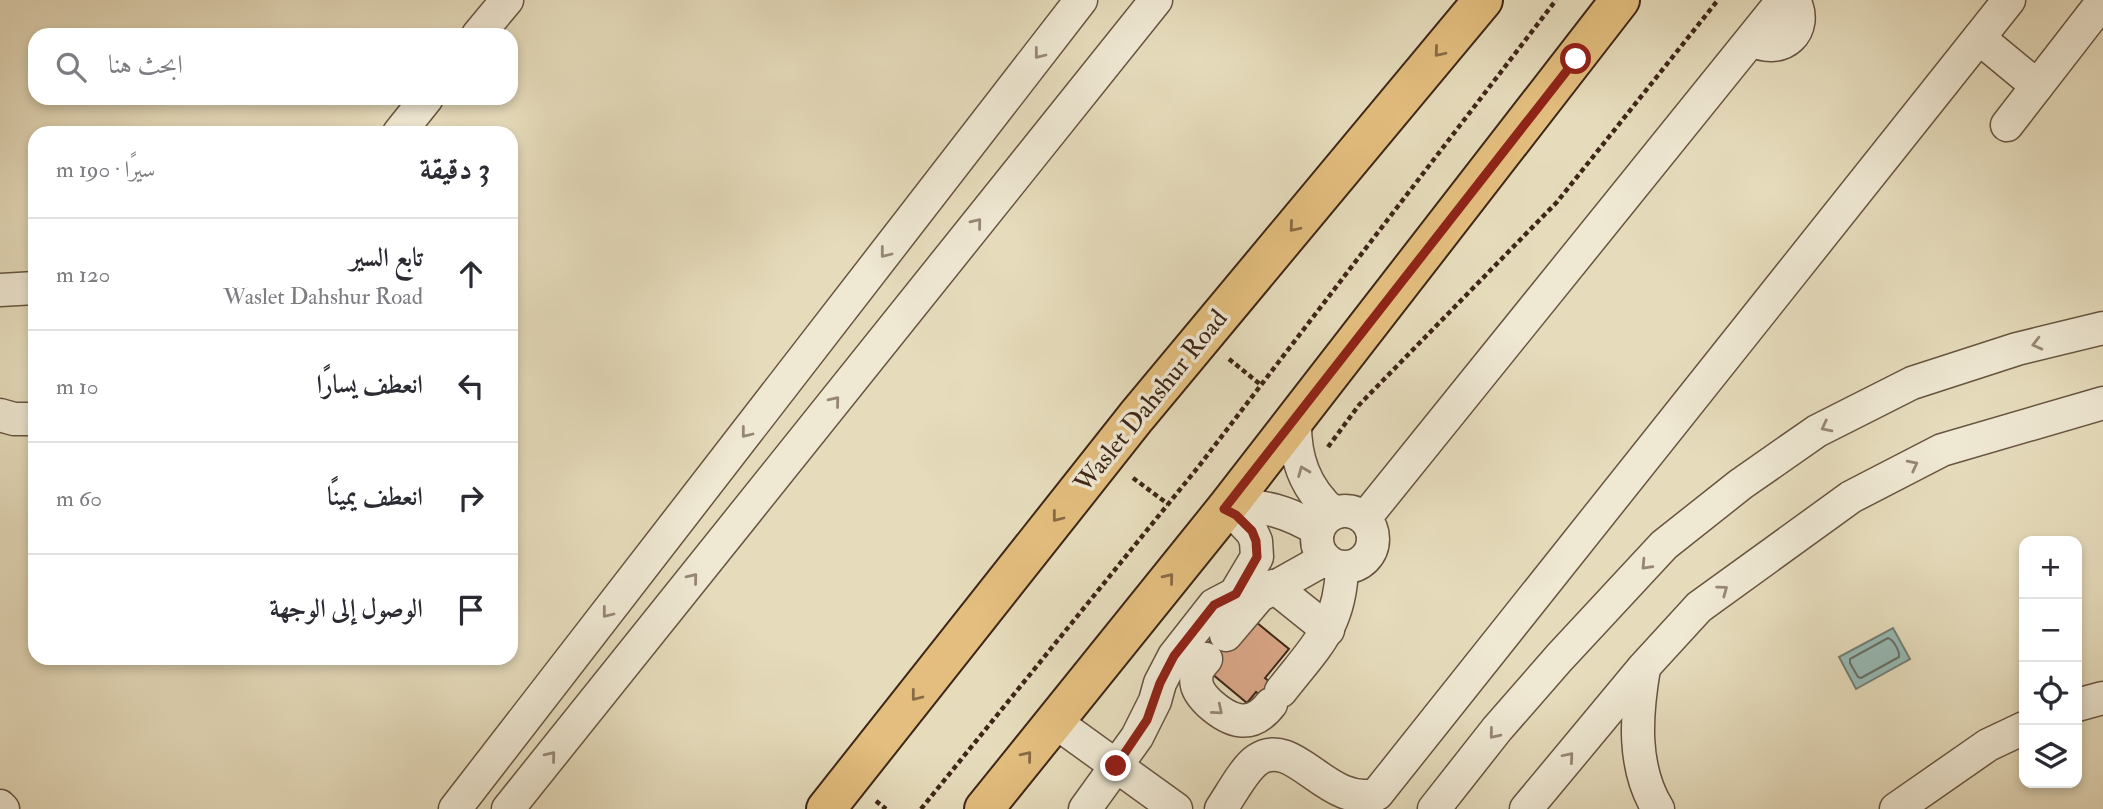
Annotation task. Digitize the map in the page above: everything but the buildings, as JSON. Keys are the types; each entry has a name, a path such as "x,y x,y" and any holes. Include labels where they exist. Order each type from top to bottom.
{"main road":[{"name":"Waslet Dahshur Road","path":"826,809 1136,417 1483,0"},
{"path":"984,809 1226,508 1620,0"},
{"path":"1576,59 1639,0"}],"street":[{"path":"484,28 507,0"},
{"path":"455,809 1081,0"},
{"path":"508,809 1156,0"},
{"path":"1365,518 1783,0"},
{"path":"1752,40 1771,46 1790,38 1799,21 1799,10 1794,0"},
{"path":"1221,809 1254,762 1268,756 1286,761 1338,799 1359,803 1377,794 2009,0"},
{"path":"2007,125 2103,1"},
{"path":"1979,38 2038,86"},
{"path":"405,126 421,105"},
{"path":"0,290 28,288"},
{"path":"1434,809 1497,729 1664,545 1741,484 1816,431 1912,383 2017,349 2103,328"},
{"path":"1525,809 1644,667 1699,607 1851,497 1942,450 2103,403"},
{"path":"0,415 28,419"},
{"path":"1206,659 1197,670 1199,694 1223,716 1250,720 1262,715 1276,698 1328,630 1335,615 1341,592 1317,497 1304,477 1294,439 1295,419"},
{"path":"1226,508 1245,505 1279,510 1300,519 1329,542 1353,567 1362,563 1373,546 1374,536 1365,518 1344,510 1329,542 1250,605 1226,635"},
{"path":"1089,808 1147,720 1160,683 1174,656 1214,605 1236,594 1257,557 1252,531 1226,508"},
{"path":"1273,586 1328,630"},
{"path":"1644,667 1639,698 1640,760 1647,791 1658,809"},
{"path":"2082,704 2103,698"},
{"path":"1054,721 1176,809"},
{"path":"1896,809 1988,745 2019,730"}],"path":[{"path":"921,809 1168,504 1556,0"},
{"path":"1304,477 1359,405 1557,202 1718,0"},
{"path":"1229,359 1261,385"},
{"path":"1133,478 1168,504"},
{"path":"874,799 886,809"}],"water":[{"path":"1893,628 1910,659 1856,689 1839,657"}],"route":[{"path":"1116,766 1147,720 1167,667 1181,645 1214,605 1236,594 1257,557 1252,531 1236,515 1224,509 1576,59"}]}
